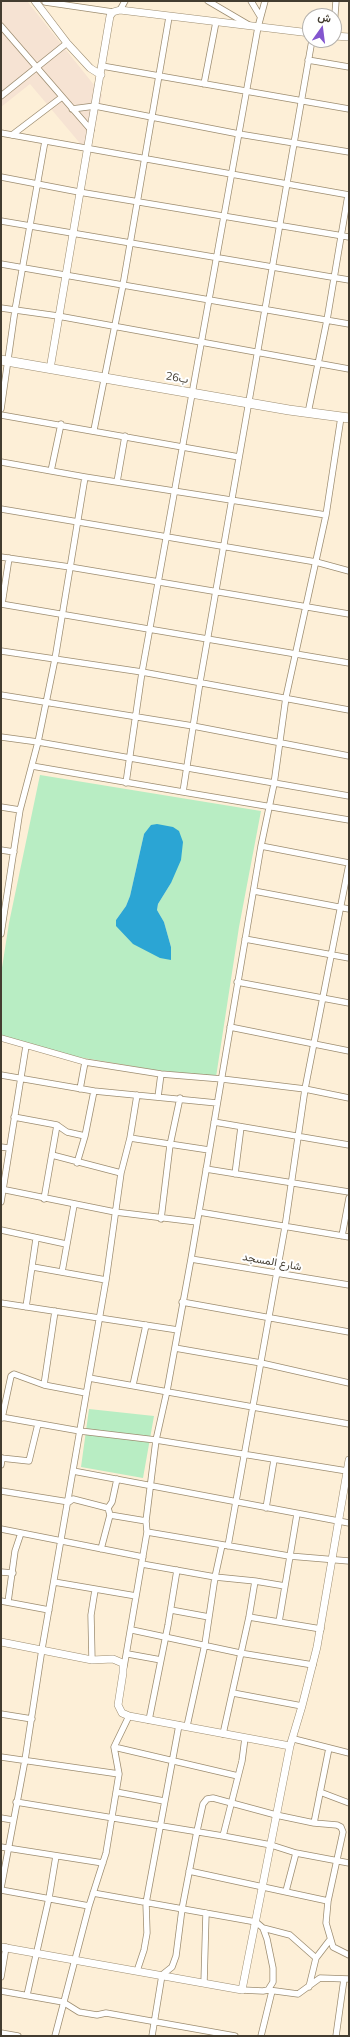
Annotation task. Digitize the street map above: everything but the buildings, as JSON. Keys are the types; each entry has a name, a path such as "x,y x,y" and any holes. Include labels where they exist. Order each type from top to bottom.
{"highway":[{"name":"26ب","path":"4,361 105,377 308,413 345,417"}],"street":[{"path":"35,1 67,43 90,68 100,75"},
{"path":"50,369 110,16 117,11 125,1"},
{"path":"208,1 255,26"},
{"path":"251,1 260,16"},
{"path":"126,783 142,672 247,91 255,26 265,1"},
{"path":"44,12 46,2 302,32"},
{"path":"94,430 122,285 169,17"},
{"path":"204,84 216,22"},
{"path":"1,26 36,69 90,130"},
{"path":"2,94 36,69 67,43"},
{"path":"183,792 200,682 310,48"},
{"path":"308,60 349,67"},
{"path":"102,66 349,109"},
{"path":"12,135 62,97"},
{"path":"72,109 95,106 239,134 349,152"},
{"path":"1,133 349,195 327,320 308,413"},
{"path":"1,409 4,361 15,310 45,141"},
{"path":"1,177 79,192 349,237"},
{"path":"1,221 349,280"},
{"path":"1,264 349,324"},
{"path":"1,308 58,316 349,369"},
{"path":"1,415 61,424 239,457"},
{"path":"290,1746 129,1716 122,1713 118,1706 132,1630 147,1532 146,1522 156,1440 168,1391 182,1302 191,1259 222,1079 237,982 261,846 274,784 286,697 307,606 345,417"},
{"path":"51,471 61,424"},
{"path":"117,482 125,436"},
{"path":"1,462 175,492 326,515"},
{"path":"1,934 20,810 38,742 55,659 85,477"},
{"path":"1,509 316,562 349,571"},
{"path":"1,557 70,567 216,593 307,606 349,614"},
{"path":"9,558 1,604 349,663"},
{"path":"1,650 142,672 286,697 349,710"},
{"path":"1,695 136,718 194,726 349,756"},
{"path":"1,737 38,742 349,796"},
{"path":"32,766 349,820"},
{"path":"1,807 20,810"},
{"path":"187,1726 205,1644 215,1577 237,1502 286,1227 306,1089 349,864 261,846"},
{"path":"1,850 14,852"},
{"path":"254,891 349,909"},
{"path":"245,939 349,958"},
{"path":"237,982 349,1002"},
{"path":"230,1027 349,1051"},
{"path":"1,1038 85,1062 161,1074 222,1079 306,1089 349,1098"},
{"path":"1,1202 26,1046"},
{"path":"80,1089 85,1062"},
{"path":"158,1097 161,1074"},
{"path":"1,1075 94,1091 180,1098 217,1103"},
{"path":"77,1163 85,1136 94,1091"},
{"path":"89,1906 1,1889 25,1760 42,1648 62,1542 100,1318 121,1173 130,1138 137,1095"},
{"path":"161,1219 170,1145 180,1098"},
{"path":"14,1117 57,1125 66,1132 85,1136"},
{"path":"214,1122 349,1145"},
{"path":"44,1199 57,1125"},
{"path":"235,1174 241,1127"},
{"path":"130,1138 209,1150"},
{"path":"1,1147 9,1148"},
{"path":"52,1155 77,1163 121,1173"},
{"path":"206,1170 349,1192"},
{"path":"2,1189 44,1199 115,1212 161,1219 197,1222"},
{"path":"342,1236 349,1198"},
{"path":"62,1272 74,1205"},
{"path":"199,1212 349,1237"},
{"path":"1,1230 36,1239 66,1244"},
{"path":"26,1307 36,1239"},
{"name":"شارع المسجد","path":"191,1259 349,1285"},
{"path":"33,1267 106,1280"},
{"path":"182,1302 349,1332"},
{"path":"1,1303 178,1330"},
{"path":"44,1385 55,1311"},
{"path":"133,1385 146,1325"},
{"path":"175,1348 261,1363 349,1383"},
{"path":"86,1394 44,1385 14,1374 11,1376 2,1418 80,1431 156,1440 347,1471"},
{"path":"89,1378 349,1424"},
{"path":"1,1465 2,1458 29,1461 38,1424"},
{"path":"266,1508 274,1460"},
{"path":"242,1990 290,1746 294,1738 321,1629 338,1521 347,1488 347,1471 349,1460"},
{"path":"73,1471 349,1523"},
{"path":"102,1549 110,1515 108,1508 112,1502 117,1479"},
{"path":"1,1491 69,1502 73,1499 108,1508"},
{"path":"279,1622 296,1514"},
{"path":"110,1515 146,1522"},
{"path":"1,1530 143,1557"},
{"path":"147,1532 289,1556 332,1558 349,1561"},
{"path":"8,1602 15,1551 21,1533"},
{"path":"142,1564 215,1577 285,1586"},
{"path":"149,1720 166,1637 177,1570"},
{"path":"1,1572 12,1573"},
{"path":"223,1734 249,1617 255,1581"},
{"path":"54,1582 136,1596"},
{"path":"92,1660 91,1615 95,1590"},
{"path":"1,1601 49,1610"},
{"path":"171,1610 209,1617"},
{"path":"249,1617 321,1629"},
{"path":"132,1630 313,1665"},
{"path":"1,1642 42,1648 92,1660 113,1659 123,1663 123,1673"},
{"path":"128,1654 161,1660"},
{"path":"233,1692 302,1706"},
{"path":"1,1714 32,1719"},
{"path":"55,2036 89,1906 103,1863 119,1774 114,1747 129,1716"},
{"path":"138,1971 146,1940 146,1903 159,1824 179,1725"},
{"path":"222,1836 238,1776 245,1738"},
{"path":"294,1738 349,1753"},
{"path":"114,1747 238,1776"},
{"path":"314,1823 329,1748"},
{"path":"1,1756 119,1774"},
{"path":"116,1792 164,1801"},
{"path":"320,1792 349,1803"},
{"path":"152,2036 162,1975 167,1972 175,1961 182,1909 204,1801 213,1798 276,1815 314,1823 337,1824 341,1827 343,1832 328,1901 326,1923 329,1941 336,1950 349,1955"},
{"path":"16,1802 159,1824 270,1845 296,1853 349,1863"},
{"path":"1,1818 13,1820"},
{"path":"1,1847 103,1863"},
{"path":"286,1891 296,1853"},
{"path":"27,1995 49,1898 56,1856"},
{"path":"189,1871 328,1901"},
{"path":"93,1894 256,1922 262,1928 273,1968 272,1982 261,2036"},
{"path":"204,1983 206,1913"},
{"path":"262,1928 290,1935 316,1958"},
{"path":"308,1987 316,1958 329,1941"},
{"path":"1,1977 4,1947 242,1990 270,1990 294,1995 302,1993 320,1978 346,1979 336,2036"},
{"path":"1,1990 63,2002 79,2012 97,2015 106,2013 235,2036"},
{"path":"1,2033 18,2036"}],"shaded area":[{"path":"1,1 27,1 102,95 89,154 30,84 1,107"}],"green space":[{"path":"40,775 261,811 239,927 216,1077 155,1070 72,1056 1,1035 1,974 9,923","holes":["144,834 171,883 158,904 157,910 164,922 171,947 171,960 116,920 126,906 130,896"]},
{"path":"89,1409 154,1416 143,1478 81,1467"}],"water":[{"path":"157,824 173,827 179,831 183,842 181,860 171,883 158,904 157,910 164,922 171,947 171,960 160,958 133,944 116,926 116,920 126,906 130,896 144,834 151,825"}]}
